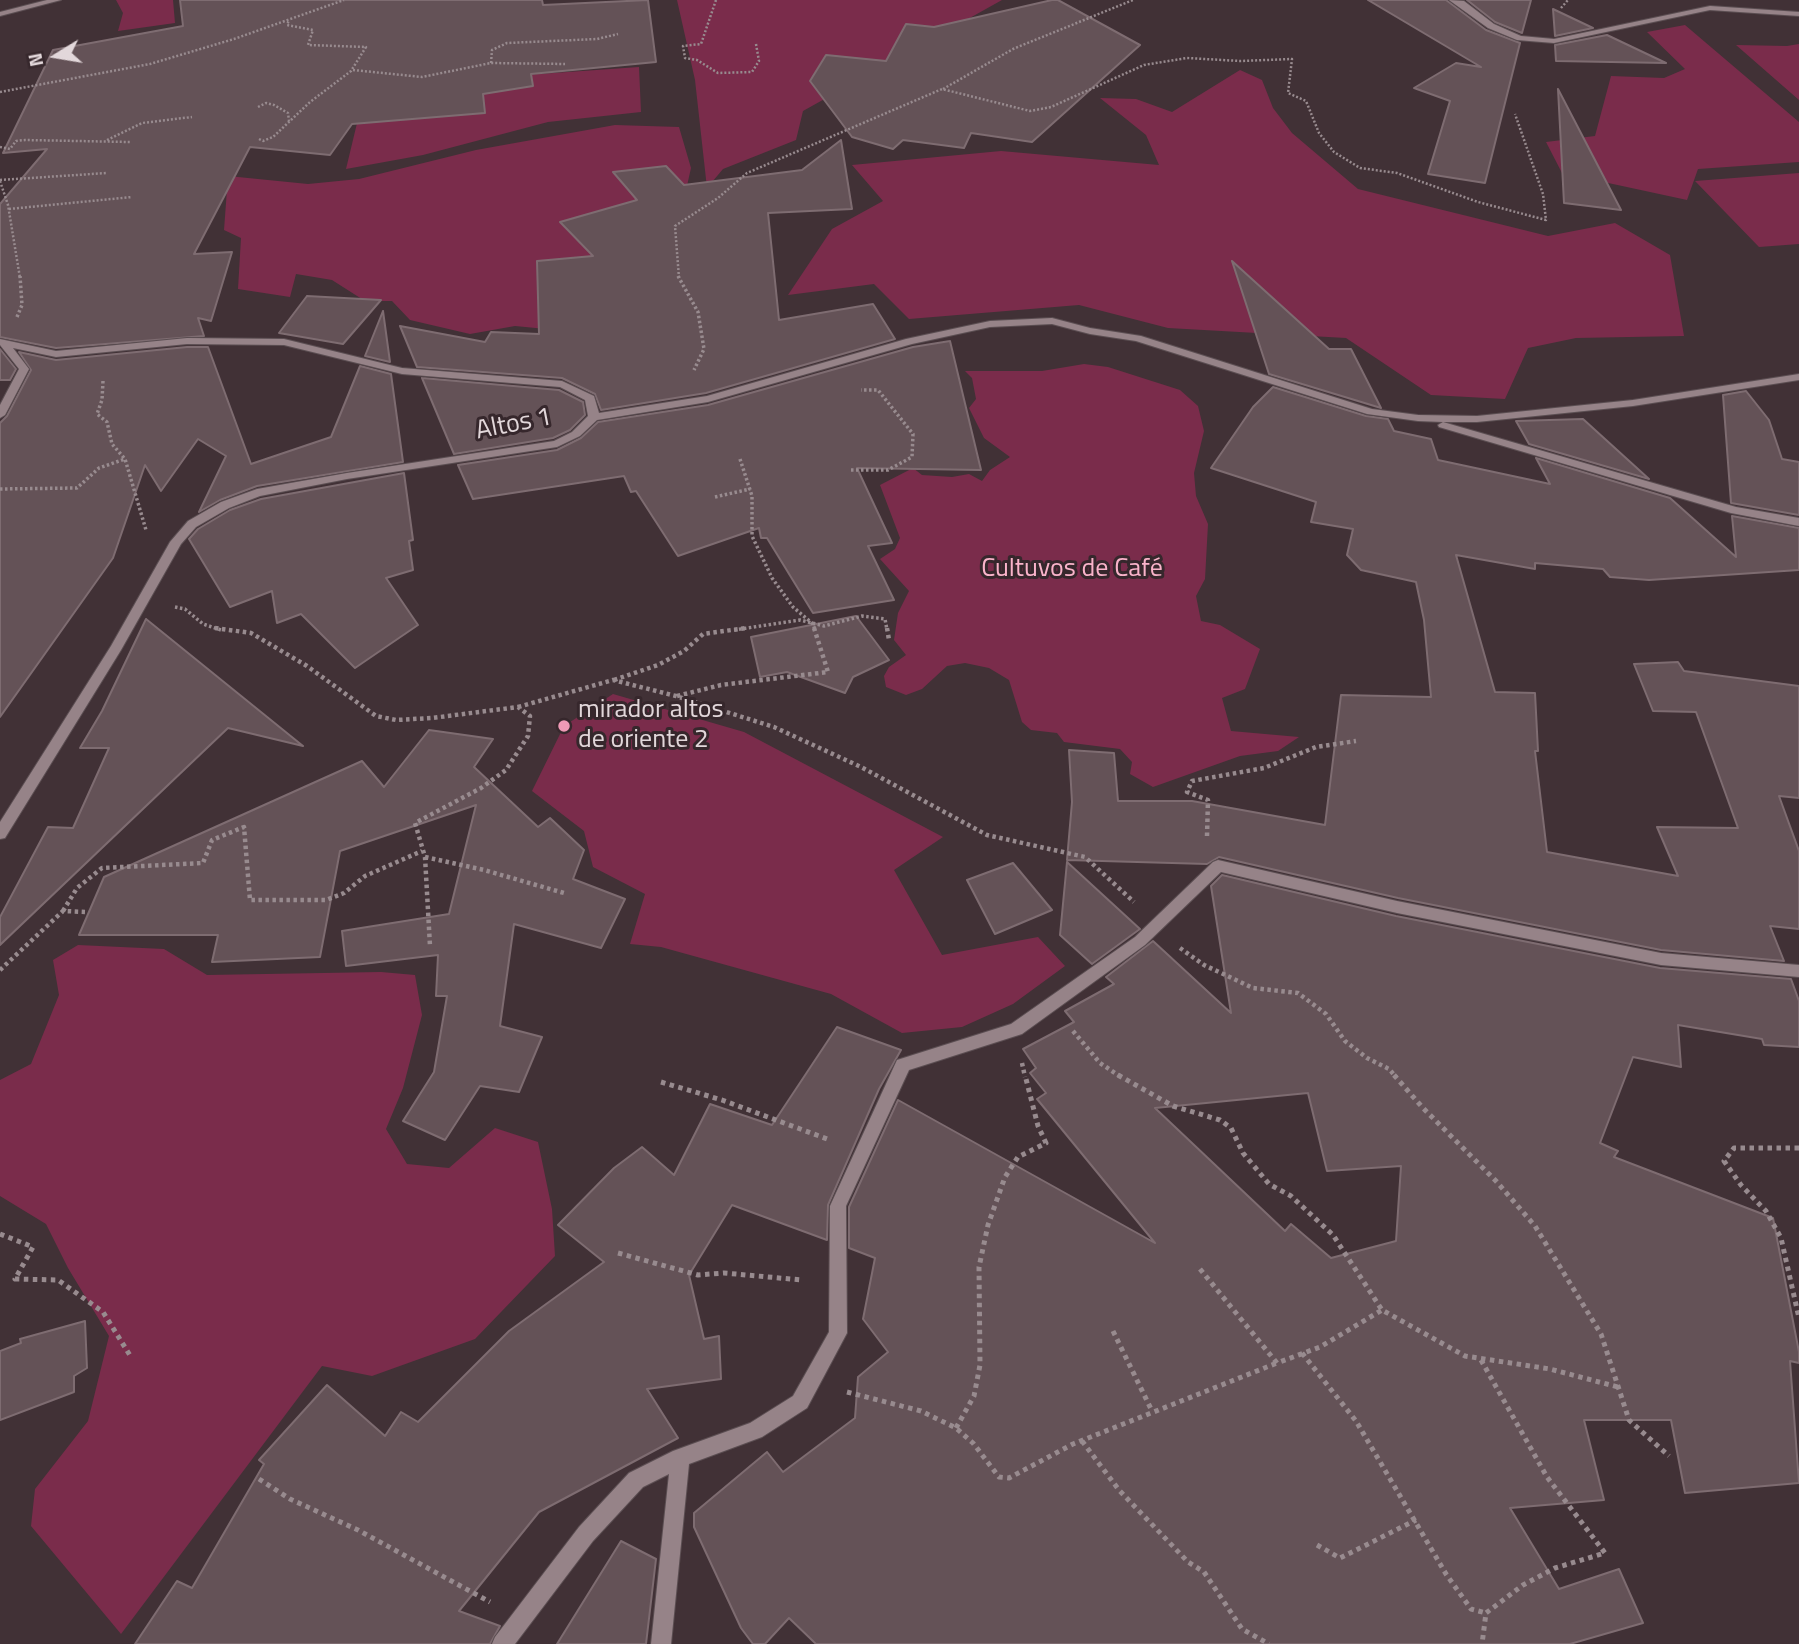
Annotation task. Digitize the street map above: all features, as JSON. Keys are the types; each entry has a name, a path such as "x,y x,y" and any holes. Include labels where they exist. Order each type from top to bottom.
{"street":[{"path":"0,14 57,0"},
{"path":"1453,0 1491,26 1520,38 1555,41 1710,8 1799,14"},
{"path":"594,417 708,399 911,341 990,324 1052,321 1090,331 1137,338 1371,412 1418,418 1477,419 1633,403 1799,377"},
{"name":"Altos 1","path":"0,834 143,603 176,542 192,524 225,505 257,493 558,443 576,434 594,417 590,398 562,384 402,371 284,342 187,341 56,354 2,343"},
{"path":"0,415 24,369 2,343"},
{"path":"1418,418 1481,434 1735,510 1799,522"},
{"path":"502,1644 586,1534 636,1480 680,1458 755,1430 800,1402 838,1334 838,1206 903,1065 1016,1029 1140,942 1218,866 1397,907 1661,958 1799,971"},
{"path":"661,1644 680,1458"}],"path":[{"path":"0,92 150,64 234,39 344,0"},
{"path":"716,0 701,44 683,46 685,58 697,60 718,73 752,72 759,61 756,44"},
{"path":"663,404 689,379 704,349 698,312 677,275 675,226 718,198 747,173 942,89 1013,49 1133,0"},
{"path":"259,139 263,141 273,137 352,69 366,47 308,46 313,30 287,25 289,19"},
{"path":"491,63 492,50 506,43 597,39 618,34"},
{"path":"942,89 1030,111 1051,107 1144,65 1186,58 1240,61 1292,59 1288,93 1306,101 1319,133 1334,152 1360,168 1397,173 1479,202 1546,220 1543,194 1515,114"},
{"path":"352,69 422,77 491,63 565,64"},
{"path":"258,107 267,103 274,105 288,113 289,122"},
{"path":"106,141 142,122 192,117"},
{"path":"0,147 10,149 16,141 25,140 130,142"},
{"path":"2,343 22,305 18,256 0,181 107,173"},
{"path":"0,205 8,207 131,197"},
{"path":"120,349 101,386 102,400 97,414 107,422 112,444 125,459 147,534 176,542"},
{"path":"835,362 856,390 878,390 913,434 912,457 888,470 851,471"},
{"path":"0,489 77,488 99,468 125,459"},
{"path":"677,696 721,685 828,672 813,624 793,607 772,578 752,536 750,489 740,459"},
{"path":"715,497 750,489"},
{"path":"143,603 185,609 203,624 225,631 251,633 307,666 376,716 396,720 517,707 657,665 684,652 703,634 800,620 824,626 862,616 885,619 889,640"},
{"path":"613,680 677,696 774,727 861,767 987,835 1085,857 1180,947 1204,965 1253,988 1298,993 1326,1014 1345,1041 1367,1058 1389,1069 1535,1226 1601,1334 1629,1420 1669,1455"},
{"path":"430,946 425,857 415,823 481,789 506,770 528,736 530,716 517,707"},
{"path":"1218,866 1207,853 1208,800 1187,792 1192,781 1253,771 1290,759 1315,747 1356,741"},
{"path":"0,970 63,911 77,888 102,868 128,864 203,863 212,840 244,827 250,900 326,900 344,893 365,876 422,851"},
{"path":"425,857 484,870 564,893"},
{"path":"63,911 85,912"},
{"path":"1048,1007 1100,1063 1118,1075 1173,1106 1220,1120 1231,1128 1243,1153 1269,1184 1291,1196 1333,1235 1382,1310 1465,1356 1550,1369 1618,1387"},
{"path":"956,1429 974,1396 980,1366 979,1266 988,1225 1005,1177 1018,1157 1045,1143 1017,1045 998,1035"},
{"path":"661,1082 722,1100 862,1155"},
{"path":"1799,1147 1734,1147 1724,1161 1741,1185 1766,1211 1781,1238 1799,1318"},
{"path":"0,1234 33,1247 15,1279 58,1280 103,1312 131,1357"},
{"path":"618,1253 698,1275 724,1273 838,1283"},
{"path":"1200,1269 1277,1363"},
{"path":"815,1376 847,1392 921,1411 956,1429 973,1443 999,1477 1009,1478 1082,1441 1152,1411 1321,1347 1382,1310"},
{"path":"1113,1331 1152,1411"},
{"path":"1302,1353 1356,1421 1446,1574 1471,1609 1486,1613"},
{"path":"1481,1360 1547,1477 1584,1530 1605,1553 1555,1568 1523,1585 1486,1613 1482,1644"},
{"path":"1082,1441 1119,1490 1188,1562 1204,1572 1241,1629 1266,1640 1269,1644"},
{"path":"259,1479 290,1499 358,1530 522,1618"},
{"path":"1317,1545 1340,1558 1416,1520"}],"green space":[{"path":"116,0 173,0 175,23 118,31 123,13"},
{"path":"677,0 1002,0 803,111 796,140 723,169 707,188 695,80"},
{"path":"1685,25 1799,122 1799,162 1698,169 1687,200 1562,173 1546,142 1595,136 1611,76 1664,78 1685,69 1647,32"},
{"path":"1799,44 1799,100 1736,45 1787,46"},
{"path":"639,67 641,112 548,122 423,155 346,169 358,119 454,80"},
{"path":"1240,70 1262,80 1273,108 1292,133 1358,189 1548,236 1615,223 1670,255 1684,336 1576,338 1528,348 1505,399 1431,395 1346,338 1168,328 1079,305 909,319 874,284 788,295 832,229 883,201 852,165 1001,151 1159,165 1146,135 1100,98 1136,99 1172,112"},
{"path":"615,125 679,127 691,168 682,208 546,329 515,326 470,334 410,320 392,301 365,301 332,280 296,274 290,297 238,289 241,238 224,230 228,176 308,184 359,179 476,150"},
{"path":"1799,173 1799,244 1759,247 1695,181"},
{"name":"Cultuvos de Café","path":"1084,364 1108,367 1180,390 1198,406 1204,431 1194,473 1196,496 1208,524 1205,579 1196,596 1201,621 1220,625 1260,649 1245,689 1222,698 1231,731 1299,737 1278,751 1240,756 1153,787 1130,774 1132,762 1120,749 1064,742 1057,733 1031,730 1022,722 1009,680 989,668 965,663 947,666 922,689 906,695 886,687 884,676 889,667 906,655 894,640 898,613 909,591 880,559 895,549 900,538 880,485 913,468 922,475 952,477 969,474 982,481 990,470 1010,457 984,438 969,408 976,399 972,378 965,371 1042,371"},
{"path":"613,694 744,732 943,837 894,870 942,955 1038,937 1065,966 1013,1004 962,1027 902,1033 831,994 661,947 630,944 645,894 593,867 584,831 532,791 564,726"},
{"path":"78,945 164,949 207,975 381,972 415,975 422,1015 403,1088 386,1129 407,1164 449,1168 495,1128 538,1142 552,1209 555,1256 475,1339 372,1376 322,1366 121,1634 31,1526 35,1489 88,1421 109,1336 68,1268 46,1224 0,1196 0,1080 31,1064 59,995 53,960"}],"building":[{"path":"180,0 542,0 543,5 648,0 656,62 531,74 533,86 483,94 485,113 352,124 330,155 250,147 194,254 232,252 211,321 198,318 204,336 56,348 0,337 0,204 47,149 3,153 53,50 183,26"},
{"path":"1058,0 1140,45 1032,142 971,133 964,148 903,140 893,149 852,137 810,81 826,55 886,61 906,24 934,27"},
{"path":"1368,0 1446,0 1486,30 1520,43 1485,183 1428,174 1450,101 1414,88 1456,63 1481,67"},
{"path":"1467,0 1531,0 1522,33 1495,22"},
{"path":"1553,9 1593,28 1555,36"},
{"path":"1607,35 1666,63 1556,61 1555,45"},
{"path":"1558,89 1621,210 1564,203"},
{"path":"841,140 852,209 768,213 779,320 873,304 895,339 706,393 601,410 595,394 562,378 417,367 400,326 485,342 491,332 539,334 537,261 593,256 560,222 637,200 613,172 666,166 684,185 802,170"},
{"path":"1232,261 1329,349 1351,349 1381,408 1269,374"},
{"path":"307,296 381,300 343,344 279,333"},
{"path":"383,311 390,362 365,356"},
{"path":"950,341 981,470 857,468 892,543 868,546 894,600 813,613 767,538 761,538 759,528 678,556 636,491 631,492 624,476 473,499 458,465 557,450 581,438 598,422 708,405 913,347"},
{"path":"208,347 251,464 331,437 360,366 391,374 403,462 257,486 220,500 199,512 226,456 198,439 161,491 145,465 113,558 0,717 0,423 7,416 31,370 19,352 56,360"},
{"path":"0,349 16,369 10,380 0,380"},
{"path":"422,378 559,390 583,402 585,415 570,430 553,438 454,454"},
{"path":"1273,387 1366,416 1388,419 1394,431 1431,439 1438,460 1550,484 1536,458 1670,498 1736,557 1732,516 1799,528 1799,570 1649,580 1610,577 1603,569 1535,563 1535,569 1456,555 1495,692 1535,693 1538,751 1535,751 1547,852 1678,876 1657,827 1738,828 1696,712 1653,711 1634,664 1678,662 1684,671 1799,686 1799,798 1779,796 1799,851 1799,929 1770,926 1784,961 1661,950 1398,898 1219,857 1207,864 1067,860 1072,802 1069,750 1114,753 1118,801 1192,801 1325,825 1341,695 1431,697 1424,620 1416,582 1361,570 1347,555 1353,529 1311,522 1316,502 1211,468 1253,407"},
{"path":"1746,391 1769,420 1782,459 1799,462 1799,515 1731,503 1723,395"},
{"path":"1583,419 1649,479 1529,444 1516,421"},
{"path":"404,473 413,540 409,541 413,570 386,578 418,625 355,668 301,614 277,623 272,591 230,607 189,539 198,529 230,510 261,499"},
{"path":"856,616 889,660 853,677 845,693 787,672 760,677 751,637"},
{"path":"146,619 303,746 228,728 0,945 0,917 48,827 73,828 109,748 80,748 102,711"},
{"path":"429,730 493,739 474,767 538,827 550,818 584,850 573,879 625,899 601,948 514,924 500,1026 542,1037 519,1092 480,1086 445,1140 403,1121 434,1072 447,996 436,996 438,955 346,966 342,931 449,914 476,805 340,851 320,957 212,962 218,935 79,935 104,877 362,761 384,787"},
{"path":"1067,862 1140,929 1092,964 1060,935"},
{"path":"1013,863 1052,910 995,934 967,880"},
{"path":"1222,875 1396,916 1660,968 1791,979 1799,1001 1799,1047 1764,1045 1762,1039 1678,1025 1681,1067 1633,1057 1600,1143 1618,1151 1614,1157 1773,1218 1799,1352 1799,1363 1790,1361 1799,1483 1685,1493 1671,1420 1584,1420 1604,1500 1510,1508 1559,1589 1619,1569 1643,1623 1570,1644 816,1644 789,1618 765,1644 753,1644 741,1628 694,1527 694,1513 767,1452 783,1472 855,1418 858,1377 888,1352 863,1319 875,1258 849,1248 849,1207 898,1100 1155,1243 1037,1099 1046,1093 1030,1073 1036,1068 1023,1049 1074,1022 1065,1011 1114,984 1106,977 1153,941 1231,1013 1211,886","holes":["1308,1093 1327,1171 1401,1166 1396,1241 1331,1258 1291,1224 1285,1231 1155,1108"]},
{"path":"837,1027 901,1050 879,1089 828,1205 827,1240 732,1205 689,1275 704,1339 719,1336 721,1379 647,1389 678,1438 539,1512 459,1611 500,1626 490,1644 135,1644 177,1581 192,1588 264,1464 259,1460 327,1385 385,1436 401,1412 418,1422 509,1331 604,1262 558,1225 614,1168 642,1147 674,1175 710,1104 772,1125"},
{"path":"85,1321 87,1368 74,1376 74,1392 0,1420 0,1351 21,1343 20,1339"},
{"path":"621,1541 656,1559 646,1644 557,1644"}],"place":[{"name":"mirador altos de oriente 2","path":"564,726"}]}
